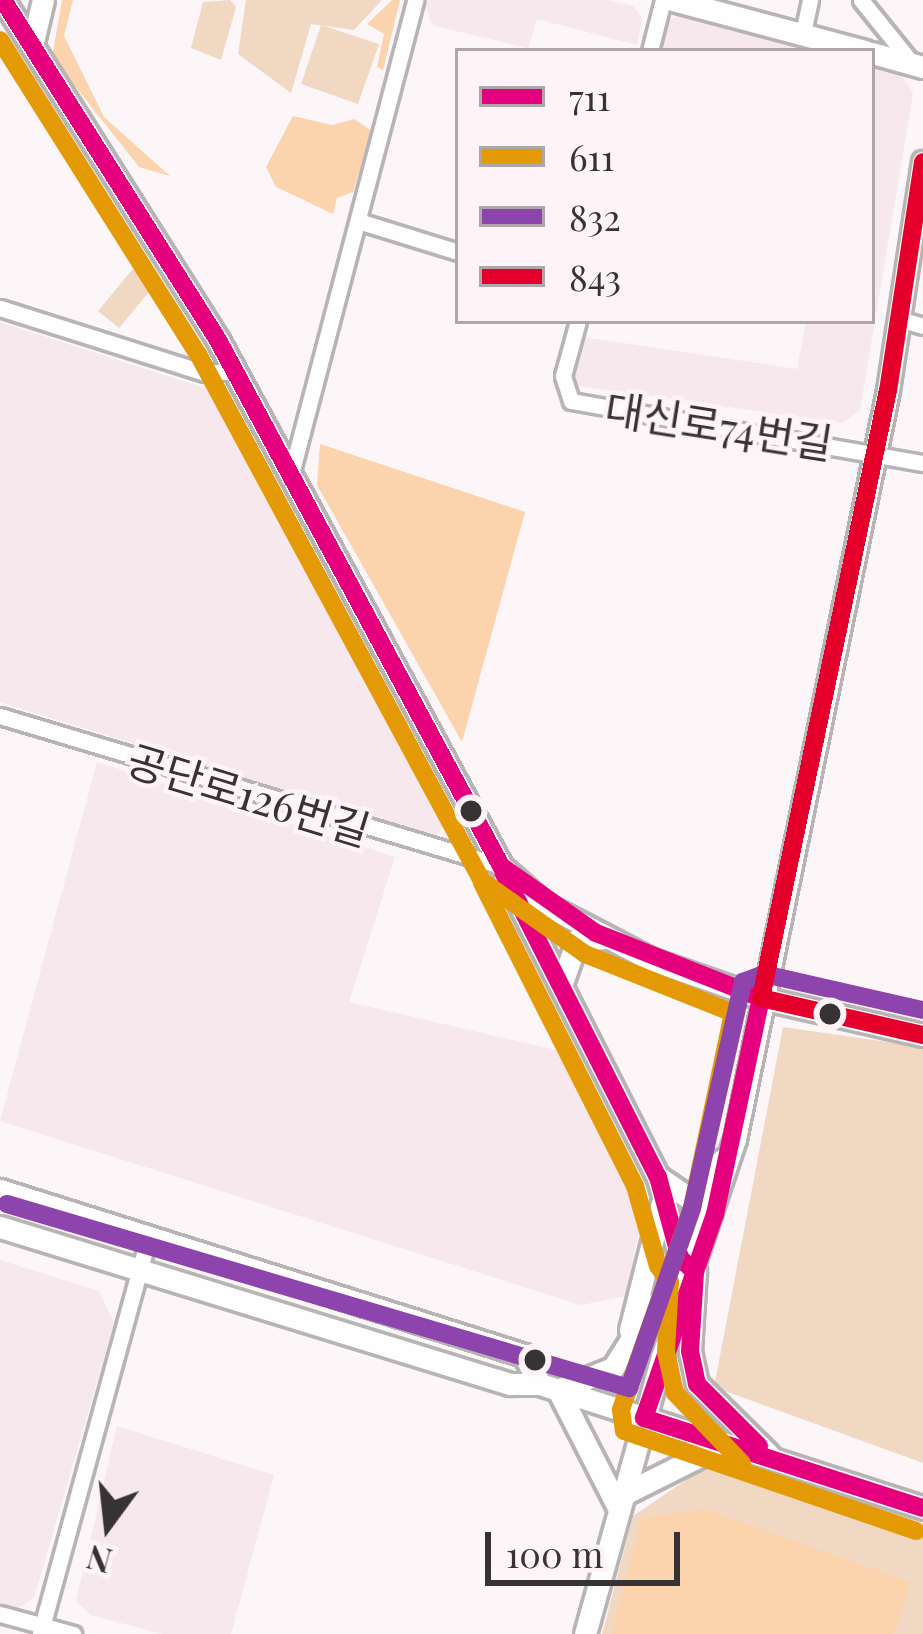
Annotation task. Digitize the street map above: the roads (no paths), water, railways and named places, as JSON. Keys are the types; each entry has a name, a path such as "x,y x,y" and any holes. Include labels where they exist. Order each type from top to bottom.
{"street":[{"path":"32,46 43,0"},
{"path":"291,474 416,0"},
{"path":"651,48 663,0"},
{"path":"673,0 855,48"},
{"path":"803,33 810,0"},
{"path":"861,0 918,66"},
{"path":"10,11 235,371 501,866 658,1177 672,1193 700,1195 735,1138"},
{"path":"875,54 918,66"},
{"path":"585,1634 644,1418 735,1138 875,450 923,162"},
{"path":"358,221 455,251"},
{"path":"0,308 205,373 235,371"},
{"path":"899,319 923,326"},
{"name":"대신로74번길","path":"577,324 564,394 611,410 875,450 923,463"},
{"name":"공단로126번길","path":"0,716 501,866"},
{"path":"501,866 544,904 608,938 761,998 923,1035"},
{"path":"561,986 577,940 608,938"},
{"path":"658,1177 680,1258 694,1273 690,1351 697,1384 777,1461"},
{"path":"0,1190 524,1355 622,1501"},
{"path":"625,1353 662,1202"},
{"path":"0,1227 510,1384 549,1387 923,1508"},
{"path":"41,1630 149,1235"},
{"path":"549,1387 603,1375 625,1353 651,1308 694,1273"},
{"path":"622,1501 724,1444"},
{"path":"0,1614 41,1630 73,1634"}]}
